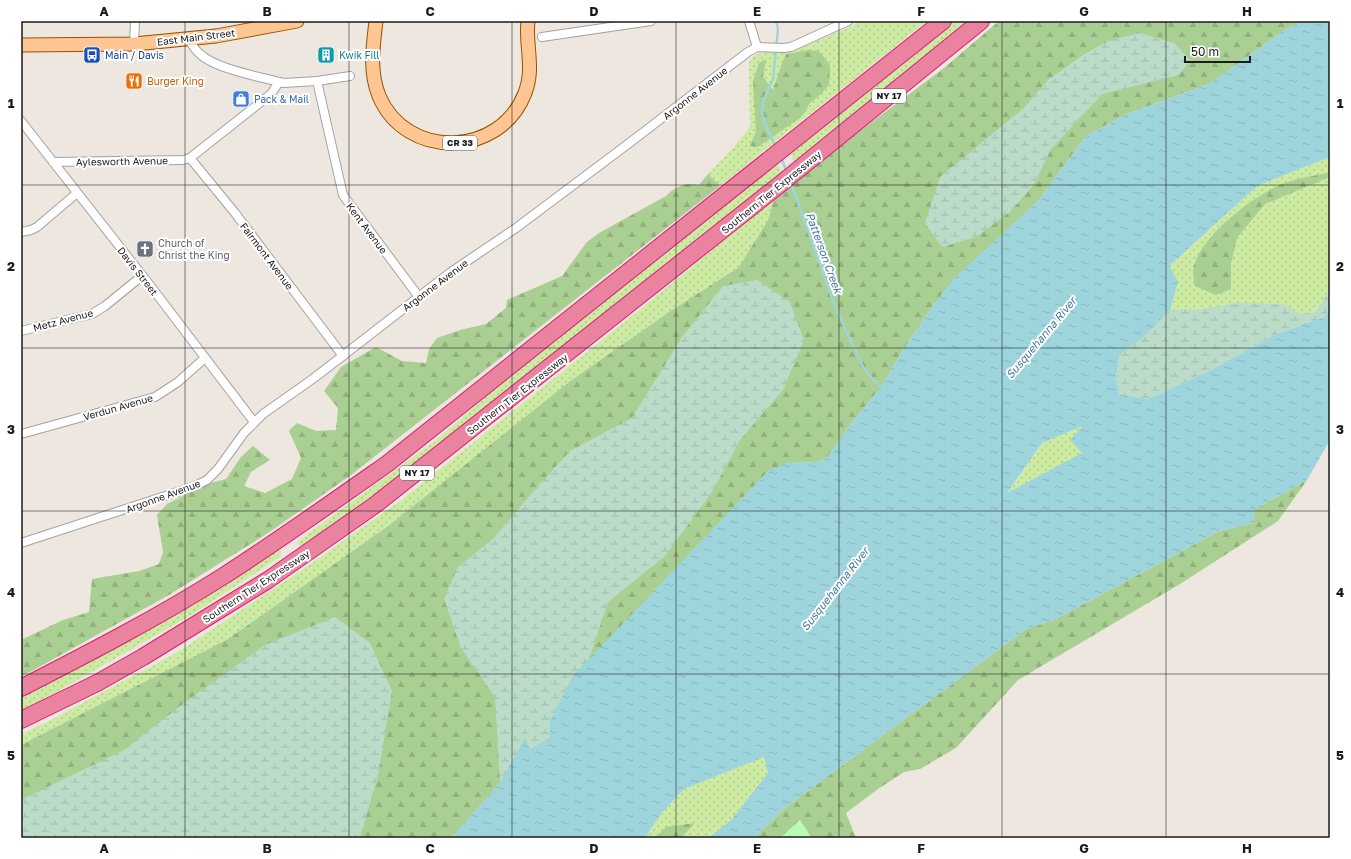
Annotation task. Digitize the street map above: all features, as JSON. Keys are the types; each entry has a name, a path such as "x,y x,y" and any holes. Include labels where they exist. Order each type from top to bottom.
{"highway":[{"name":"NY 17","path":"21,688 102,647 215,581 314,516 387,464 942,21"},
{"name":"Southern Tier Expressway","path":"21,720 97,683 150,653 268,580 375,505 783,182 981,21"}],"main road":[{"path":"216,36 243,21"},
{"name":"East Main Street","path":"21,45 134,44 216,36 297,21"},
{"name":"CR 33","path":"376,21 372,69 376,87 385,107 402,126 422,138 443,143 466,142 486,136 506,122 516,111 524,95 530,73 530,55 526,23"}],"street":[{"path":"134,44 135,21"},
{"path":"542,37 603,24 651,21"},
{"path":"749,21 757,47 784,48 791,47 848,21"},
{"path":"188,39 198,53 206,59 227,68 279,82 317,81 350,76"},
{"name":"Argonne Avenue","path":"21,543 193,487 207,480 218,469 244,433 263,414 314,378 451,272 516,228 748,52 757,47"},
{"name":"Kent Avenue","path":"317,81 343,195 419,297"},
{"path":"190,158 271,94 279,82"},
{"name":"Davis Street","path":"21,121 254,422"},
{"name":"Aylesworth Avenue","path":"53,162 183,160 190,158"},
{"name":"Fairmont Avenue","path":"190,158 235,214 343,356"},
{"path":"21,232 37,227 77,193"},
{"name":"Metz Avenue","path":"21,331 92,314 105,306 142,276"},
{"name":"Verdun Avenue","path":"21,434 155,397 178,382 205,358"}],"green space":[{"path":"862,21 927,21 720,186 708,174 732,149 750,127 749,63 752,58 764,52 784,51 804,46"},
{"path":"953,21 972,21 794,163 790,151 852,104"},
{"path":"999,21 1303,21 1286,29 1211,83 1127,114 1086,136 1038,201 954,279 906,345 881,387 849,426 827,458 816,462 787,463 451,838 21,838 21,745 228,639 388,526 569,382 669,312 739,267 768,220 774,199 785,187 944,68"},
{"path":"1140,33 1174,43 1190,60 1179,75 1102,94 1051,149 1034,184 1011,211 976,237 942,247 925,223 940,177 1023,109 1048,80 1083,55 1108,41"},
{"path":"809,50 819,51 830,65 829,85 809,104 806,111 800,118 758,147 750,146 756,131 753,81 759,63 766,59 763,77 773,90 786,54"},
{"path":"1330,157 1330,311 1120,354 1169,266 1257,186"},
{"path":"777,162 781,173 406,472 305,544 300,546 298,544 298,541 435,441 525,363"},
{"path":"1330,172 1330,177 1265,204 1237,238 1231,264 1231,289 1216,295 1195,286 1193,271 1197,258 1215,232 1242,208 1256,198 1282,184"},
{"path":"708,174 720,186 351,475 271,531 169,595 21,677 21,640 63,620 89,612 92,579 139,571 159,564 163,552 157,515 167,504 207,484 226,479 241,457 253,446 270,460 251,472 244,486 265,493 292,479 301,458 289,431 297,423 316,431 336,430 338,408 324,391 341,367 376,347 402,361 426,363 429,349 437,338 460,330 486,324 506,308 507,300 562,276 587,242 599,233 666,196 677,187 690,184 699,185"},
{"path":"774,199 768,220 739,267 669,312 569,382 388,526 228,639 21,745 21,734 47,722 176,653 305,568 400,501 632,316"},
{"path":"757,280 790,302 804,340 783,390 740,440 712,492 665,556 608,602 589,659 573,676 550,721 550,737 530,749 525,739 500,783 495,697 461,648 444,599 458,567 493,539 570,451 632,418 682,337 723,286"},
{"path":"1330,290 1330,311 1322,318 1274,335 1211,370 1148,399 1119,394 1116,377 1120,354 1146,335 1170,310 1203,309 1237,303 1284,304 1301,314 1315,312"},
{"path":"1084,425 1083,453 1007,494 1042,443"},
{"path":"1307,480 1278,521 1180,584 1018,680 956,748 920,769 904,772 846,813 856,838 754,838 785,808 1026,629 1054,620 1219,531 1253,523 1255,509"},
{"path":"276,549 281,550 281,556 188,617 21,712 21,693"},
{"path":"335,617 370,643 392,691 378,775 360,838 21,838 21,800 124,750 180,706 265,645"},
{"path":"765,756 768,773 731,820 708,838 645,838 660,815 684,789"},
{"path":"800,820 812,838 780,838"},
{"path":"695,823 681,838 655,838 666,827"}],"water":[{"name":"Susquehanna River","path":"1303,21 1330,21 1330,157 1257,186 1169,266 1178,281 1170,310 1146,335 1120,354 1116,377 1119,394 1148,399 1211,370 1274,335 1322,318 1330,311 1330,440 1307,480 1255,509 1253,523 1219,531 1054,620 1026,629 785,808 754,838 708,838 731,820 768,773 764,757 684,789 660,815 645,838 451,838 500,783 525,739 530,749 550,737 550,721 573,676 768,471 787,463 816,462 827,458 849,426 881,387 906,345 954,278 1038,201 1086,136 1127,114 1211,83 1286,29","holes":["1083,426 1070,440 1082,453 1007,493 1042,443"]}],"waterway":[{"name":"Patterson Creek","path":"776,21 778,29 773,79 763,102 762,112 764,122 776,147"},
{"name":"Patterson Creek","path":"781,157 787,173"},
{"name":"Patterson Creek","path":"791,183 836,309 864,369 882,389"}],"place":[{"name":"Main / Davis","path":"92,55"},
{"name":"Kwik Fill","path":"326,55"},
{"name":"Burger King","path":"134,81"},
{"name":"Pack & Mail","path":"241,99"},
{"name":"Church of Christ the King","path":"145,249"}]}
